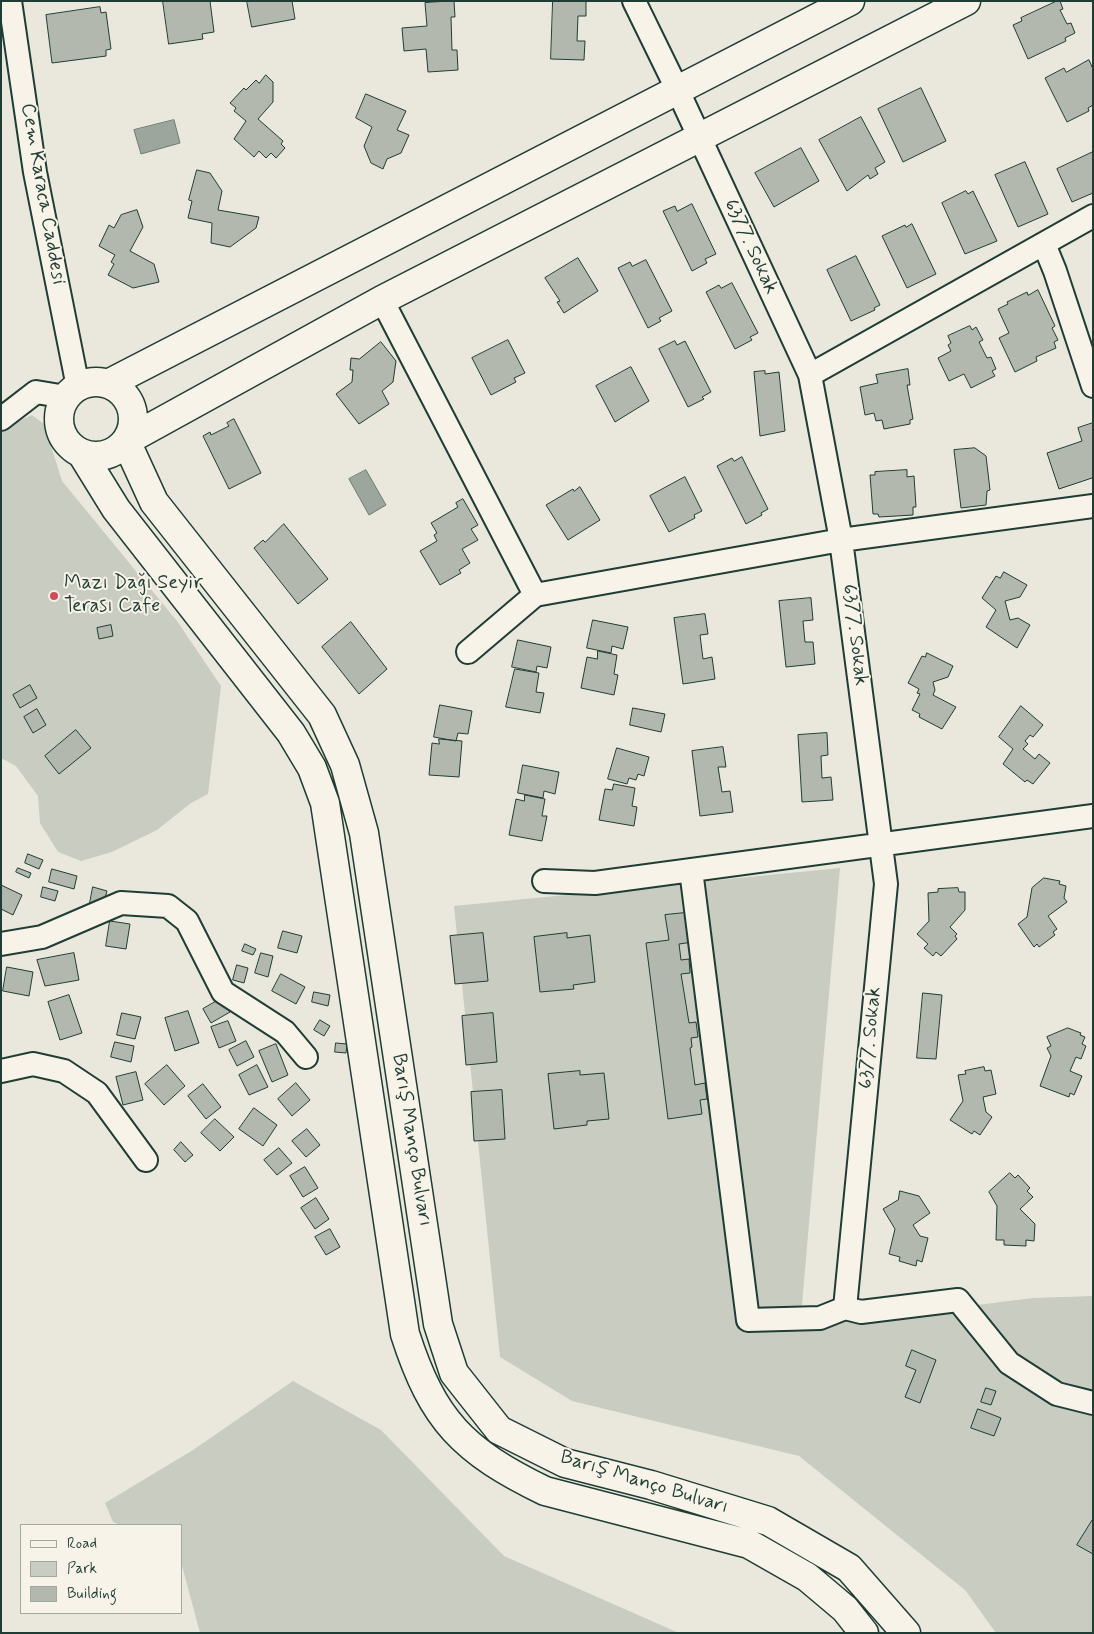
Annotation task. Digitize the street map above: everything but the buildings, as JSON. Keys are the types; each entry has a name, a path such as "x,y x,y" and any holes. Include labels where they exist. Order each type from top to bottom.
{"main road":[{"path":"108,384 850,1"},
{"path":"126,440 382,300 966,1"},
{"path":"93,382 108,384 122,394 131,408 132,425 126,440 119,448 106,455 91,456 82,454 68,444 60,430 59,413 72,392 93,382"},
{"name":"Barış Manço Bulvarı","path":"126,440 154,502 322,715 345,765 364,833 438,1324 454,1373 499,1430 565,1463 651,1485 768,1521 849,1568 906,1633"},
{"name":"Barış Manço Bulvarı","path":"82,454 116,509 291,732 312,768 325,803 405,1334 416,1368 431,1398 453,1430 484,1458 514,1476 545,1491 749,1544 806,1577 845,1609 864,1633"}],"street":[{"name":"Cem Karaca Caddesi","path":"10,1 35,172 72,392"},
{"name":"6377. Sokak","path":"634,1 810,375 841,540 886,884 845,1308"},
{"path":"810,375 1093,216"},
{"path":"1044,244 1056,271 1093,386"},
{"path":"382,300 535,595"},
{"path":"1,419 36,392 72,392"},
{"path":"468,652 535,595 841,540 1093,506"},
{"path":"544,881 595,883 1093,816"},
{"path":"691,870 748,1320 820,1318 845,1308 861,1312 958,1300 1009,1363 1057,1394 1093,1403"},
{"path":"1,944 42,937 121,903 168,906 187,921 223,992 285,1032 306,1057"},
{"path":"1,1071 33,1064 64,1071 97,1093 146,1160"}],"green space":[{"path":"32,415 44,424 62,481 177,621 221,686 208,794 191,803 157,830 112,852 81,861 58,852 40,823 38,796 16,766 1,758 1,429"},
{"path":"840,868 800,1327 1033,1298 1093,1296 1093,1633 996,1633 965,1590 799,1456 572,1401 500,1357 454,906"},
{"path":"293,1381 381,1430 504,1556 679,1633 200,1633 182,1566 182,1524 118,1524 113,1522 105,1503 193,1450"}],"shaded area":[{"path":"174,120 180,143 141,154 134,130"},
{"path":"366,470 386,505 369,515 349,479"}],"place":[{"name":"Mazı Dağı Seyir Terası Cafe","path":"54,596"}]}
